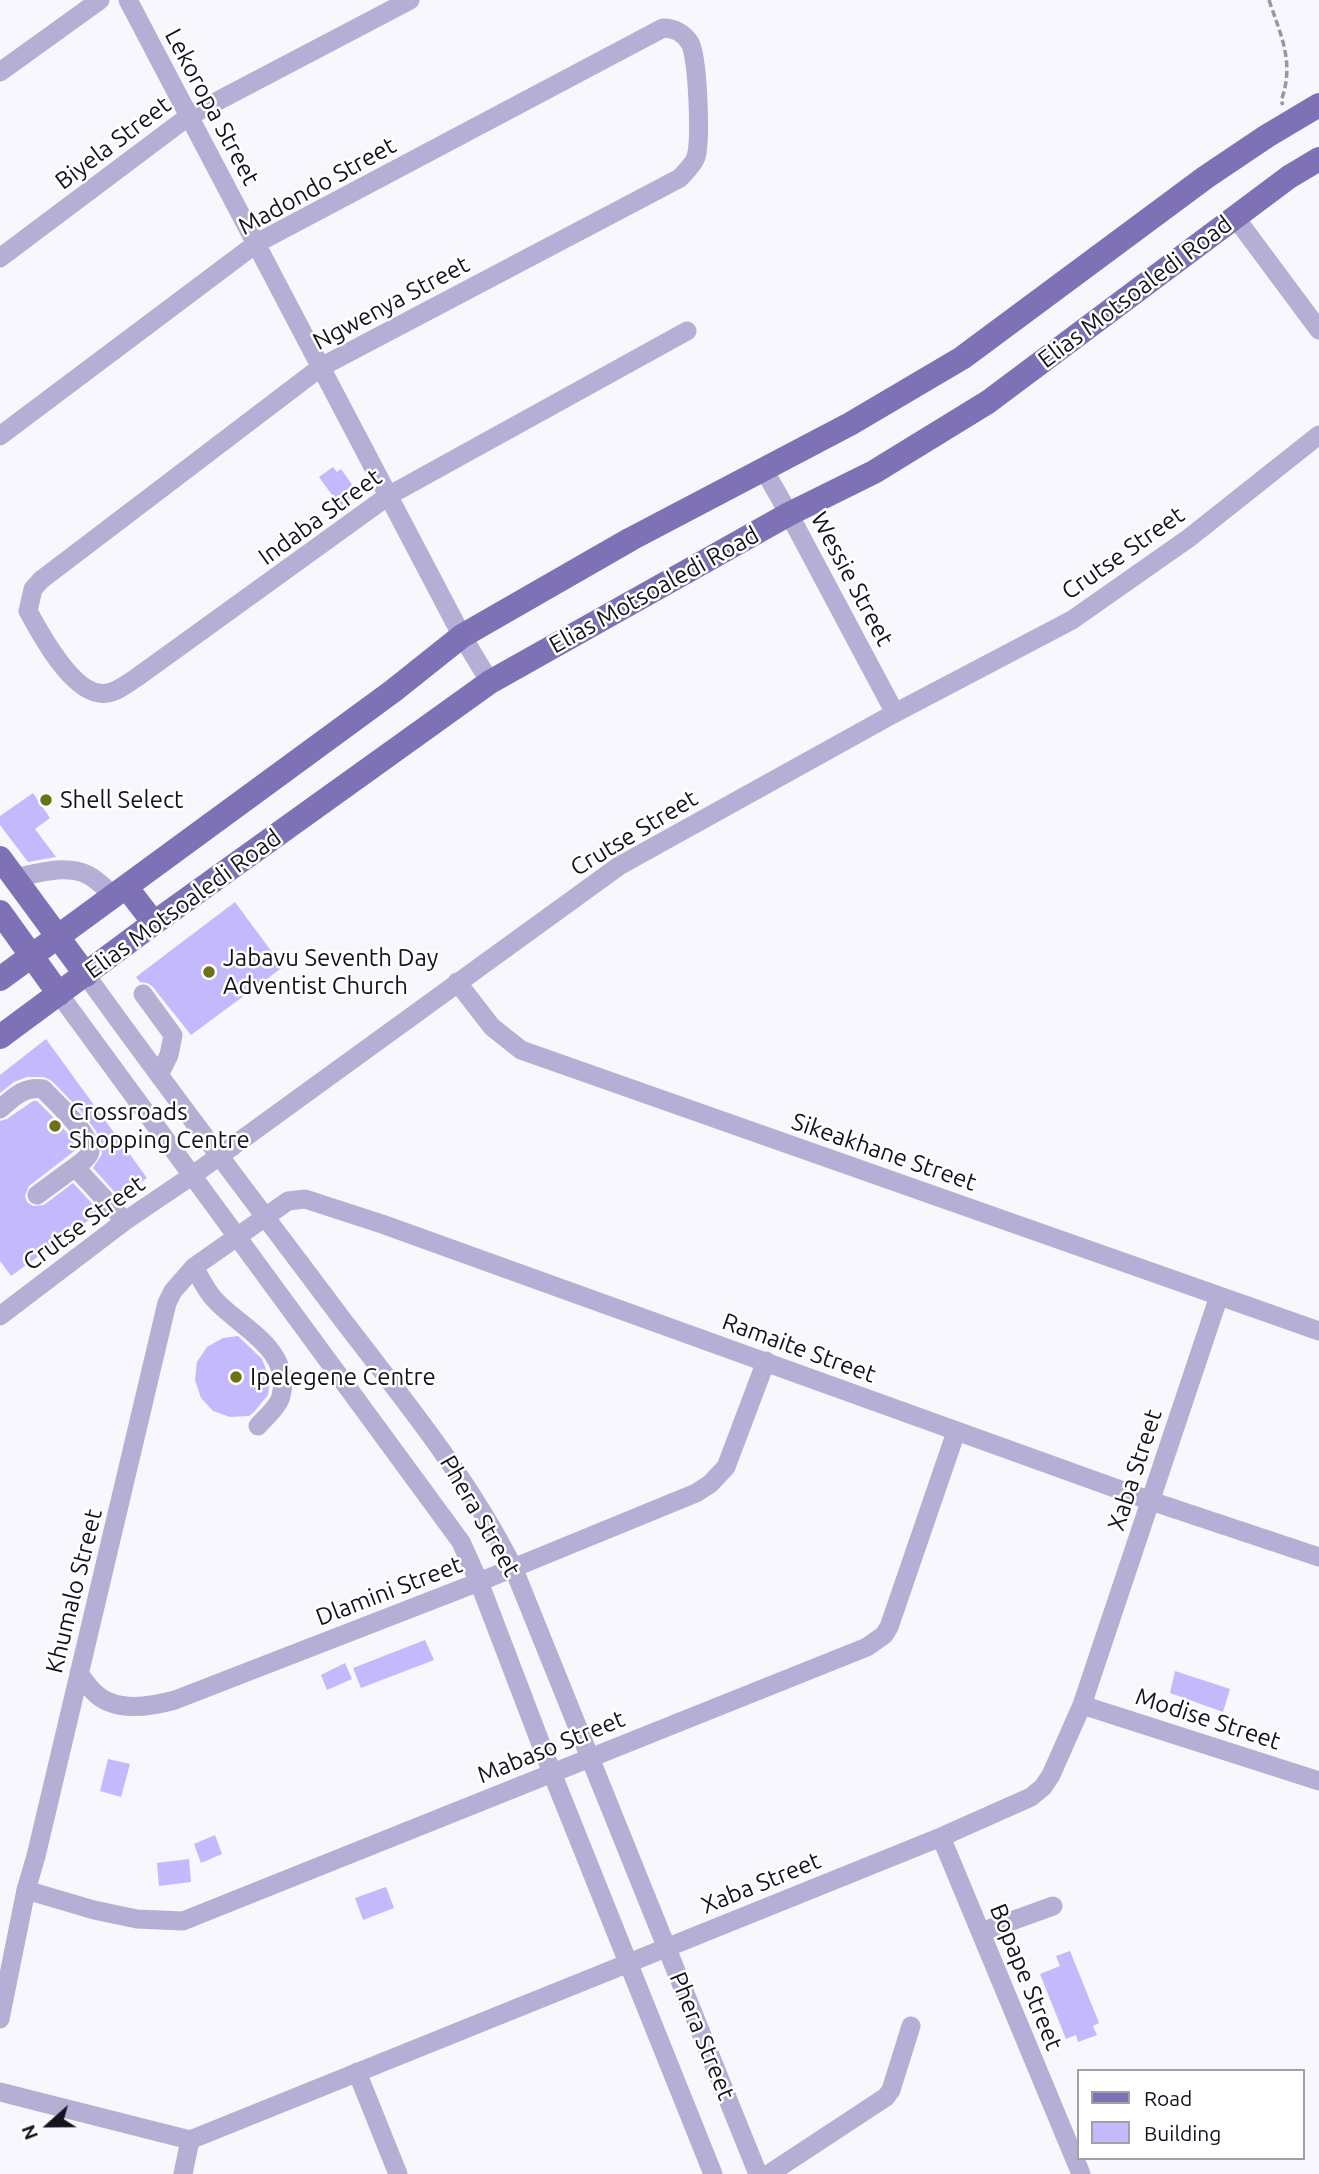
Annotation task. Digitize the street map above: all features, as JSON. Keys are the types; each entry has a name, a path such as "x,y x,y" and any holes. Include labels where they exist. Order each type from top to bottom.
{"main road":[{"name":"Elias Motsoaledi Road","path":"0,979 393,691 462,636 631,539 850,424 962,358 1206,177 1319,105"},
{"name":"Elias Motsoaledi Road","path":"0,1037 154,923 491,682 789,514 874,472 988,402 1289,177 1319,159"},
{"name":"Phera Street","path":"0,858 86,975"},
{"path":"121,892 154,923"},
{"name":"Phera Street","path":"0,912 59,994"}],"street":[{"path":"0,72 100,0"},
{"name":"Lekoropa Street","path":"128,0 462,636 491,682"},
{"name":"Biyela Street","path":"0,258 189,116 410,0"},
{"name":"Madondo Street","path":"0,436 257,243 663,28 672,28 683,34"},
{"name":"Ngwenya Street","path":"30,599 33,589 56,568 321,367 680,178 696,159 699,130 692,45 683,34"},
{"path":"1234,218 1319,330"},
{"name":"Indaba Street","path":"30,599 29,611 60,663 80,685 95,693 109,693 136,678 388,496 687,331"},
{"name":"Crutse Street","path":"0,1317 125,1221 193,1175 619,866 895,713 1072,620 1189,538 1319,435"},
{"name":"Wessie Street","path":"763,468 895,713"},
{"path":"15,878 43,872 80,872 121,892"},
{"name":"Phera Street","path":"86,975 218,1157 456,1468 496,1534 513,1567 758,2174"},
{"name":"Sikeakhane Street","path":"457,982 492,1027 521,1050 1319,1331"},
{"name":"Phera Street","path":"59,994 461,1542 713,2174"},
{"path":"143,994 173,1035 169,1055 159,1074"},
{"path":"0,1109 21,1091 32,1087 43,1088 85,1135 90,1146 89,1155 37,1195"},
{"path":"75,1167 125,1221"},
{"name":"Ramaite Street","path":"266,1218 288,1201 305,1199 1151,1501 1319,1557"},
{"name":"Khumalo Street","path":"0,2020 26,1889 167,1303 173,1291 194,1267 266,1218"},
{"path":"194,1267 213,1298 268,1347 278,1361 281,1398 258,1426"},
{"name":"Xaba Street","path":"190,2140 941,1837 1031,1797 1043,1787 1051,1775 1082,1705 1219,1296"},
{"name":"Dlamini Street","path":"79,1673 94,1693 115,1704 144,1706 175,1700 479,1582 696,1493 710,1484 726,1467 766,1362"},
{"name":"Mabaso Street","path":"26,1889 94,1910 137,1919 183,1921 856,1652 884,1635 889,1627 956,1432"},
{"name":"Modise Street","path":"1082,1705 1319,1781"},
{"name":"Bopape Street","path":"941,1837 1081,2174"},
{"path":"981,1933 1053,1906"},
{"path":"769,2174 886,2097 891,2090 911,2026"},
{"path":"357,2073 398,2174"},
{"path":"0,2092 190,2140 183,2174"}],"path":[{"path":"1269,0 1287,56 1287,84 1281,101"}],"building":[{"path":"333,467 337,472 341,469 355,489 349,494 352,498 340,506 319,477"},
{"path":"33,793 50,818 35,829 56,857 28,862 0,825 0,816"},
{"name":"Jabavu Seventh Day Adventist Church","path":"235,902 283,967 191,1035 152,986 140,982 136,977"},
{"path":"46,1039 147,1178 120,1198 93,1168 102,1154 96,1131 52,1081 44,1077 27,1077 14,1082 0,1093 0,1075"},
{"path":"37,1101 54,1118 77,1149 29,1186 25,1196 27,1202 33,1206 44,1205 73,1183 100,1212 11,1276 0,1261 0,1121"},
{"name":"Ipelegene Centre","path":"238,1336 262,1359 270,1380 268,1395 254,1412 249,1416 230,1417 213,1411 201,1398 195,1380 197,1362 207,1347 223,1338"},
{"path":"425,1640 434,1660 361,1688 353,1668"},
{"path":"345,1663 352,1679 327,1690 321,1675"},
{"path":"1175,1671 1230,1689 1223,1712 1170,1693"},
{"path":"108,1759 130,1764 121,1797 100,1791"},
{"path":"215,1835 222,1854 201,1863 194,1844"},
{"path":"189,1859 191,1882 159,1886 157,1863"},
{"path":"386,1887 394,1908 363,1920 355,1898"},
{"path":"1070,1951 1099,2023 1093,2026 1097,2035 1078,2042 1076,2035 1066,2039 1040,1974 1060,1966 1056,1956"}],"place":[{"name":"Shell Select","path":"46,800"},
{"name":"Jabavu Seventh Day Adventist Church","path":"209,972"},
{"name":"Crossroads Shopping Centre","path":"55,1126"},
{"name":"Ipelegene Centre","path":"236,1377"}]}
